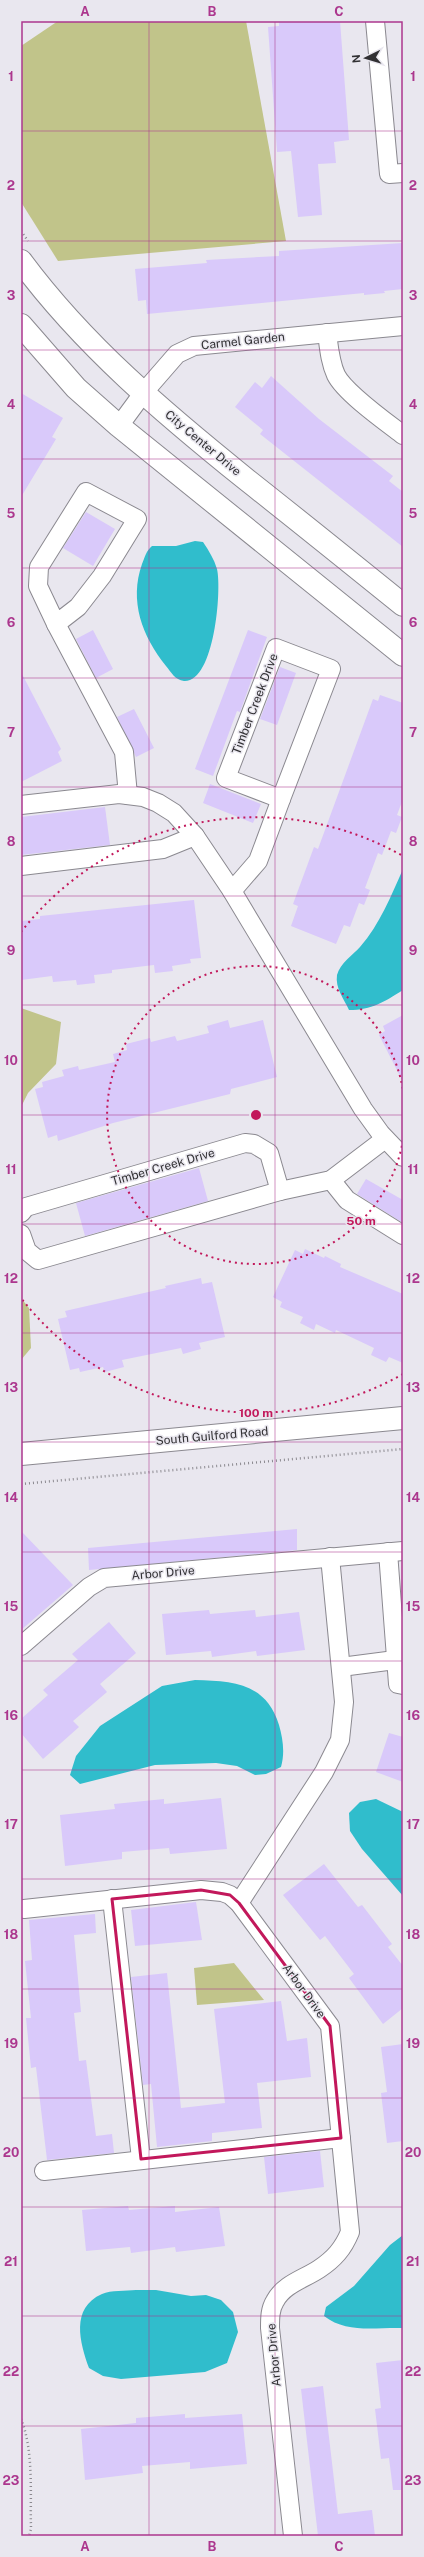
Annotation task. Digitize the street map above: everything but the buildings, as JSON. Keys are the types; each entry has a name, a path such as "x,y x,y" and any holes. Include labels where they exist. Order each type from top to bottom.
{"street":[{"path":"374,21 389,174 403,173"},
{"name":"City Center Drive","path":"21,262 60,310 95,348 190,434 403,605"},
{"path":"21,325 76,388 119,426 403,655"},
{"name":"Carmel Garden","path":"119,426 144,392 177,354 194,346 403,326"},
{"path":"327,333 331,363 337,377 347,389 403,435"},
{"path":"56,624 83,601 102,576 137,519 86,492 39,567 38,586 56,624 124,752 128,795"},
{"name":"Timber Creek Drive","path":"232,891 258,861 331,669 276,648 226,778 281,800"},
{"path":"21,805 92,797 128,795 143,797 158,803 174,813 195,836 232,891 363,1109 385,1139 403,1157"},
{"path":"21,866 163,850 195,836"},
{"path":"21,1234 27,1251 38,1260 280,1191 331,1180 385,1139"},
{"name":"Timber Creek Drive","path":"21,1213 26,1207 245,1144 254,1144 269,1153 280,1191"},
{"path":"331,1180 347,1200 403,1235"},
{"name":"South Guilford Road","path":"21,1454 403,1418"},
{"name":"Arbor Drive","path":"21,1646 89,1586 104,1578 395,1552 395,1660 398,1684 403,1685"},
{"path":"240,1904 324,1772 336,1747 343,1723 344,1702 330,1557"},
{"path":"341,1667 395,1660"},
{"name":"Arbor Drive","path":"24,1909 201,1890 222,1892 230,1895 240,1904 330,2026 350,2232 344,2247 333,2259 318,2270 292,2283 275,2300 271,2311 270,2328 293,2536"},
{"path":"112,1899 141,2159"},
{"path":"44,2171 141,2159 341,2138"}],"path":[{"path":"21,1484 403,1449"},
{"path":"21,2419 26,2431 29,2474 31,2529 29,2536"}],"highlighted area":[{"path":"201,1890 230,1895 239,1903 330,2026 341,2138 141,2159 112,1899"}],"green space":[{"path":"58,21 246,21 286,241 58,261 21,202 21,46"},
{"path":"21,1008 61,1022 56,1064 28,1093 21,1107"},
{"path":"21,1298 29,1308 31,1348 21,1360"},
{"path":"234,1963 264,2000 197,2005 194,1968"}],"water":[{"path":"195,541 203,542 217,569 217,615 214,634 203,667 194,678 184,681 178,679 172,673 150,643 144,630 138,605 138,578 147,552 152,546 176,546"},
{"path":"403,869 403,990 371,1007 349,1010 340,993 337,984 337,975 344,963 360,947 373,929 384,910"},
{"path":"195,1680 222,1682 246,1687 266,1700 279,1725 283,1751 281,1767 266,1774 255,1775 237,1766 216,1763 155,1765 80,1784 70,1775 76,1756 100,1726 162,1686"},
{"path":"376,1799 403,1812 403,1896 362,1849 350,1831 349,1813 360,1802"},
{"path":"403,2235 403,2328 372,2329 352,2327 333,2322 324,2316 326,2307 354,2286 390,2245"},
{"path":"156,2290 191,2296 206,2295 221,2300 233,2312 238,2332 227,2363 205,2372 121,2379 103,2376 89,2368 83,2348 80,2327 81,2317 85,2308 92,2300 102,2294 114,2291"}]}
